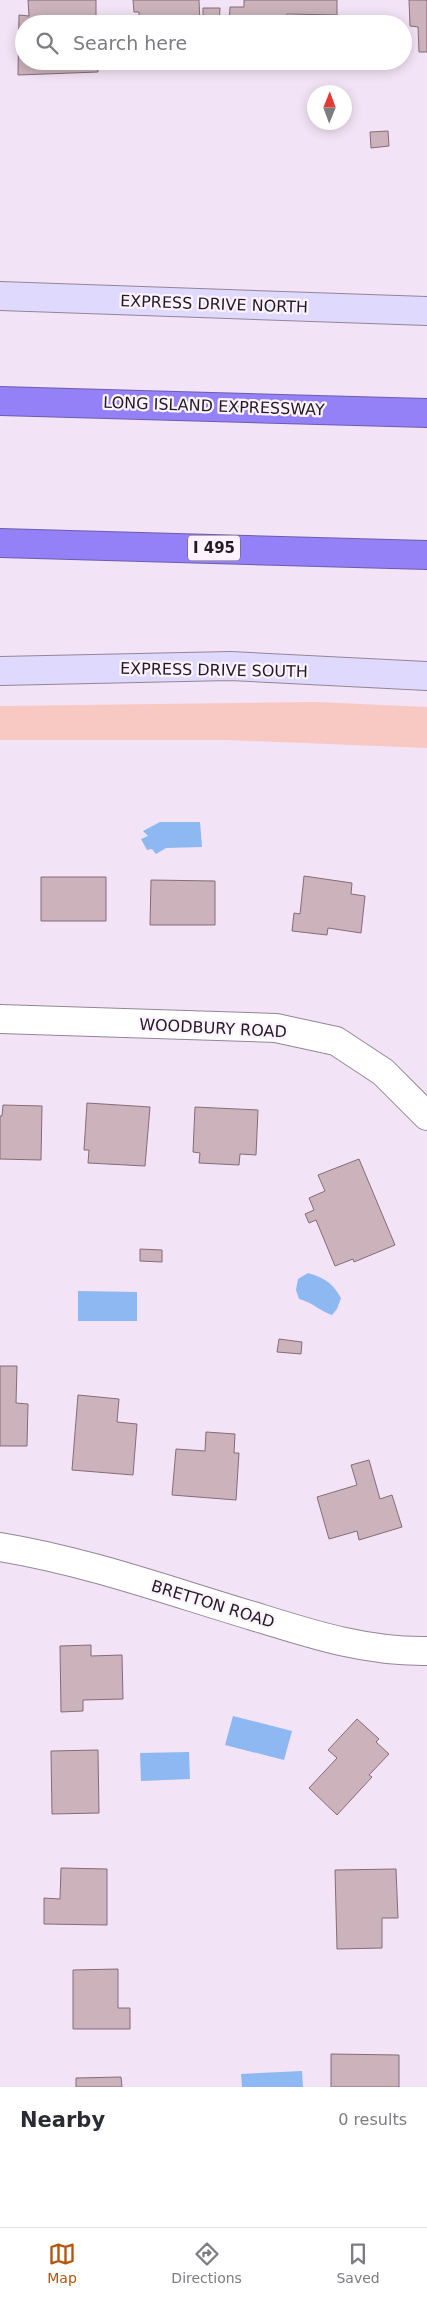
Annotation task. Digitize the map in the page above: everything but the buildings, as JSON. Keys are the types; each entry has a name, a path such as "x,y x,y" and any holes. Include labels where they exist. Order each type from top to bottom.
{"highway":[{"name":"LONG ISLAND EXPRESSWAY","path":"0,401 427,413"},
{"name":"I 495","path":"0,543 427,555"}],"main road":[{"name":"EXPRESS DRIVE NORTH","path":"0,296 427,311"},
{"name":"EXPRESS DRIVE SOUTH","path":"0,671 230,666 427,676"}],"street":[{"name":"WOODBURY ROAD","path":"0,1019 276,1028 336,1041 383,1072 427,1116"},
{"name":"BRETTON ROAD","path":"0,1547 29,1552 102,1570 343,1644 427,1651"}],"shaded area":[{"path":"317,702 427,707 427,748 227,740 0,740 0,706"}],"water":[{"path":"160,822 200,822 202,847 166,848 156,854 152,849 147,850 141,839 148,836 143,831"},
{"path":"308,1273 327,1281 341,1298 337,1309 332,1315 299,1299 296,1290 298,1279"},
{"path":"78,1291 137,1292 137,1321 78,1321"},
{"path":"233,1716 292,1731 284,1760 225,1745"},
{"path":"189,1752 190,1779 141,1781 140,1753"},
{"path":"302,2071 303,2087 242,2087 241,2074"}]}
